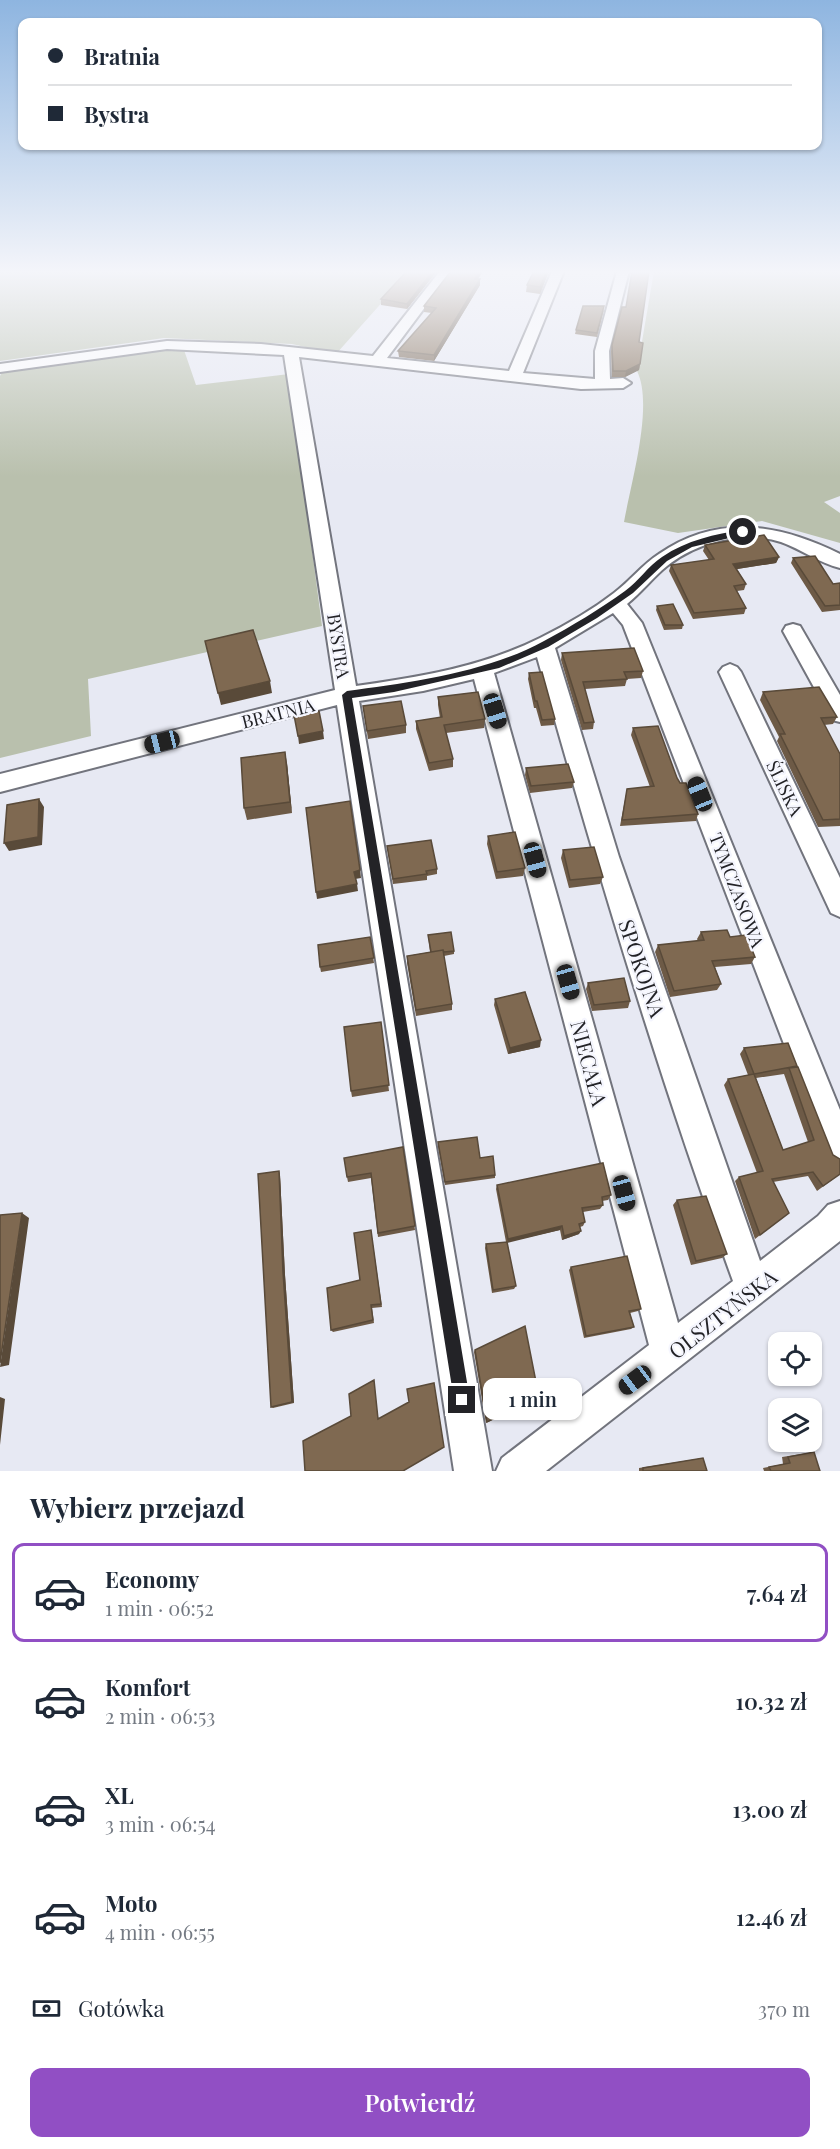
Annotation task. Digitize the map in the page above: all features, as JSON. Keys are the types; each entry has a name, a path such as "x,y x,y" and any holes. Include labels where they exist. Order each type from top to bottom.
{"street":[{"path":"377,361 393,340"},
{"path":"514,378 530,340"},
{"path":"603,385 602,351 605,340"},
{"path":"0,368 140,346 167,345 261,348 514,378 603,385 623,383"},
{"name":"BYSTRA","path":"291,353 473,1471"},
{"name":"BRATNIA","path":"0,783 347,695 394,689 482,669 544,645 615,602 664,559 689,545 715,537 743,532 779,536 840,562"},
{"name":"TYMCZASOWA","path":"615,602 632,623 840,1148"},
{"path":"793,631 840,714"},
{"name":"SPOKOJNA","path":"544,645 606,857 724,1214 753,1288"},
{"name":"NIECAŁA","path":"482,669 508,754 635,1236 669,1354"},
{"name":"ŚLISKA","path":"730,672 840,905"},
{"name":"OLSZTYŃSKA","path":"515,1471 669,1354 830,1228 840,1217"}],"green space":[{"path":"0,340 152,340 0,361"},
{"path":"199,340 349,340 336,354 292,344"},
{"path":"642,340 840,340 840,496 824,502 840,513 840,543 762,521 678,533 624,522 640,445 642,423 642,386 637,371"},
{"path":"158,349 184,350 196,385 289,374 322,626 88,679 91,736 0,758 0,376 2,372"}],"building":[{"path":"408,340 443,340 434,355 398,351"},
{"path":"613,340 639,340 639,342 643,343 640,364 626,371 613,371"},
{"path":"764,535 779,557 733,564 746,584 734,586 746,608 694,613 671,565 714,559 705,545"},
{"path":"815,556 833,584 840,583 840,605 825,606 793,558"},
{"path":"673,604 683,625 665,625 657,606"},
{"path":"253,630 270,681 218,693 205,641"},
{"path":"634,648 643,671 624,672 627,679 583,682 594,722 584,723 562,653"},
{"path":"542,672 555,719 542,720 537,701 535,701 529,673"},
{"path":"819,687 837,717 821,718 840,754 840,819 823,820 780,734 785,734 763,692"},
{"path":"478,692 485,719 444,725 453,759 429,763 416,721 442,717 438,697"},
{"path":"401,701 406,725 367,731 363,706"},
{"path":"319,711 323,731 298,736 294,715"},
{"path":"658,726 677,778 680,783 686,783 698,814 622,820 627,789 654,786 633,728"},
{"path":"285,752 290,802 244,808 241,758"},
{"path":"568,764 574,782 531,786 526,768"},
{"path":"39,799 38,837 4,843 7,805"},
{"path":"350,801 360,870 354,872 357,884 316,892 306,808"},
{"path":"515,832 525,868 497,872 488,836"},
{"path":"431,840 437,869 426,871 427,874 393,879 387,846"},
{"path":"594,847 603,877 570,880 563,850"},
{"path":"727,930 730,937 746,935 755,957 712,961 721,984 674,991 658,945 704,940 701,932"},
{"path":"451,932 454,951 431,952 428,935"},
{"path":"370,937 374,958 320,967 318,945"},
{"path":"443,950 452,1004 416,1010 407,956"},
{"path":"624,978 630,1001 594,1005 588,983"},
{"path":"525,992 541,1040 510,1048 495,999"},
{"path":"381,1022 389,1085 351,1091 344,1027"},
{"path":"788,1043 797,1066 754,1074 744,1048"},
{"path":"798,1067 833,1155 840,1159 840,1174 823,1186 813,1172 772,1179 789,1213 760,1235 739,1177 763,1171 728,1079 754,1074 783,1150 814,1140 789,1068"},
{"path":"477,1137 480,1158 493,1156 495,1175 445,1182 438,1142"},
{"path":"403,1147 415,1226 378,1233 371,1173 347,1177 344,1158"},
{"path":"603,1163 611,1195 602,1197 603,1205 582,1208 585,1222 579,1224 581,1231 564,1236 562,1226 508,1239 497,1185"},
{"path":"279,1171 292,1402 271,1407 258,1174"},
{"path":"706,1196 727,1254 696,1261 677,1200"},
{"path":"22,1213 0,1363 0,1215"},
{"path":"371,1230 381,1304 371,1305 373,1320 331,1330 327,1288 360,1280 354,1233"},
{"path":"507,1242 516,1286 493,1290 486,1244"},
{"path":"627,1256 641,1309 629,1311 634,1327 586,1336 571,1267"},
{"path":"525,1326 539,1397 487,1422 475,1350"},
{"path":"374,1380 378,1419 409,1402 407,1389 434,1383 444,1447 403,1471 305,1471 303,1441 351,1416 349,1394"},
{"path":"814,1452 820,1471 771,1471 769,1467 790,1463 788,1457"},
{"path":"703,1458 707,1471 643,1471 643,1468"}],"route":[{"path":"462,1400 347,695 394,689 457,676 495,665 544,645 594,616 630,591 664,559 689,545 743,532"}]}
